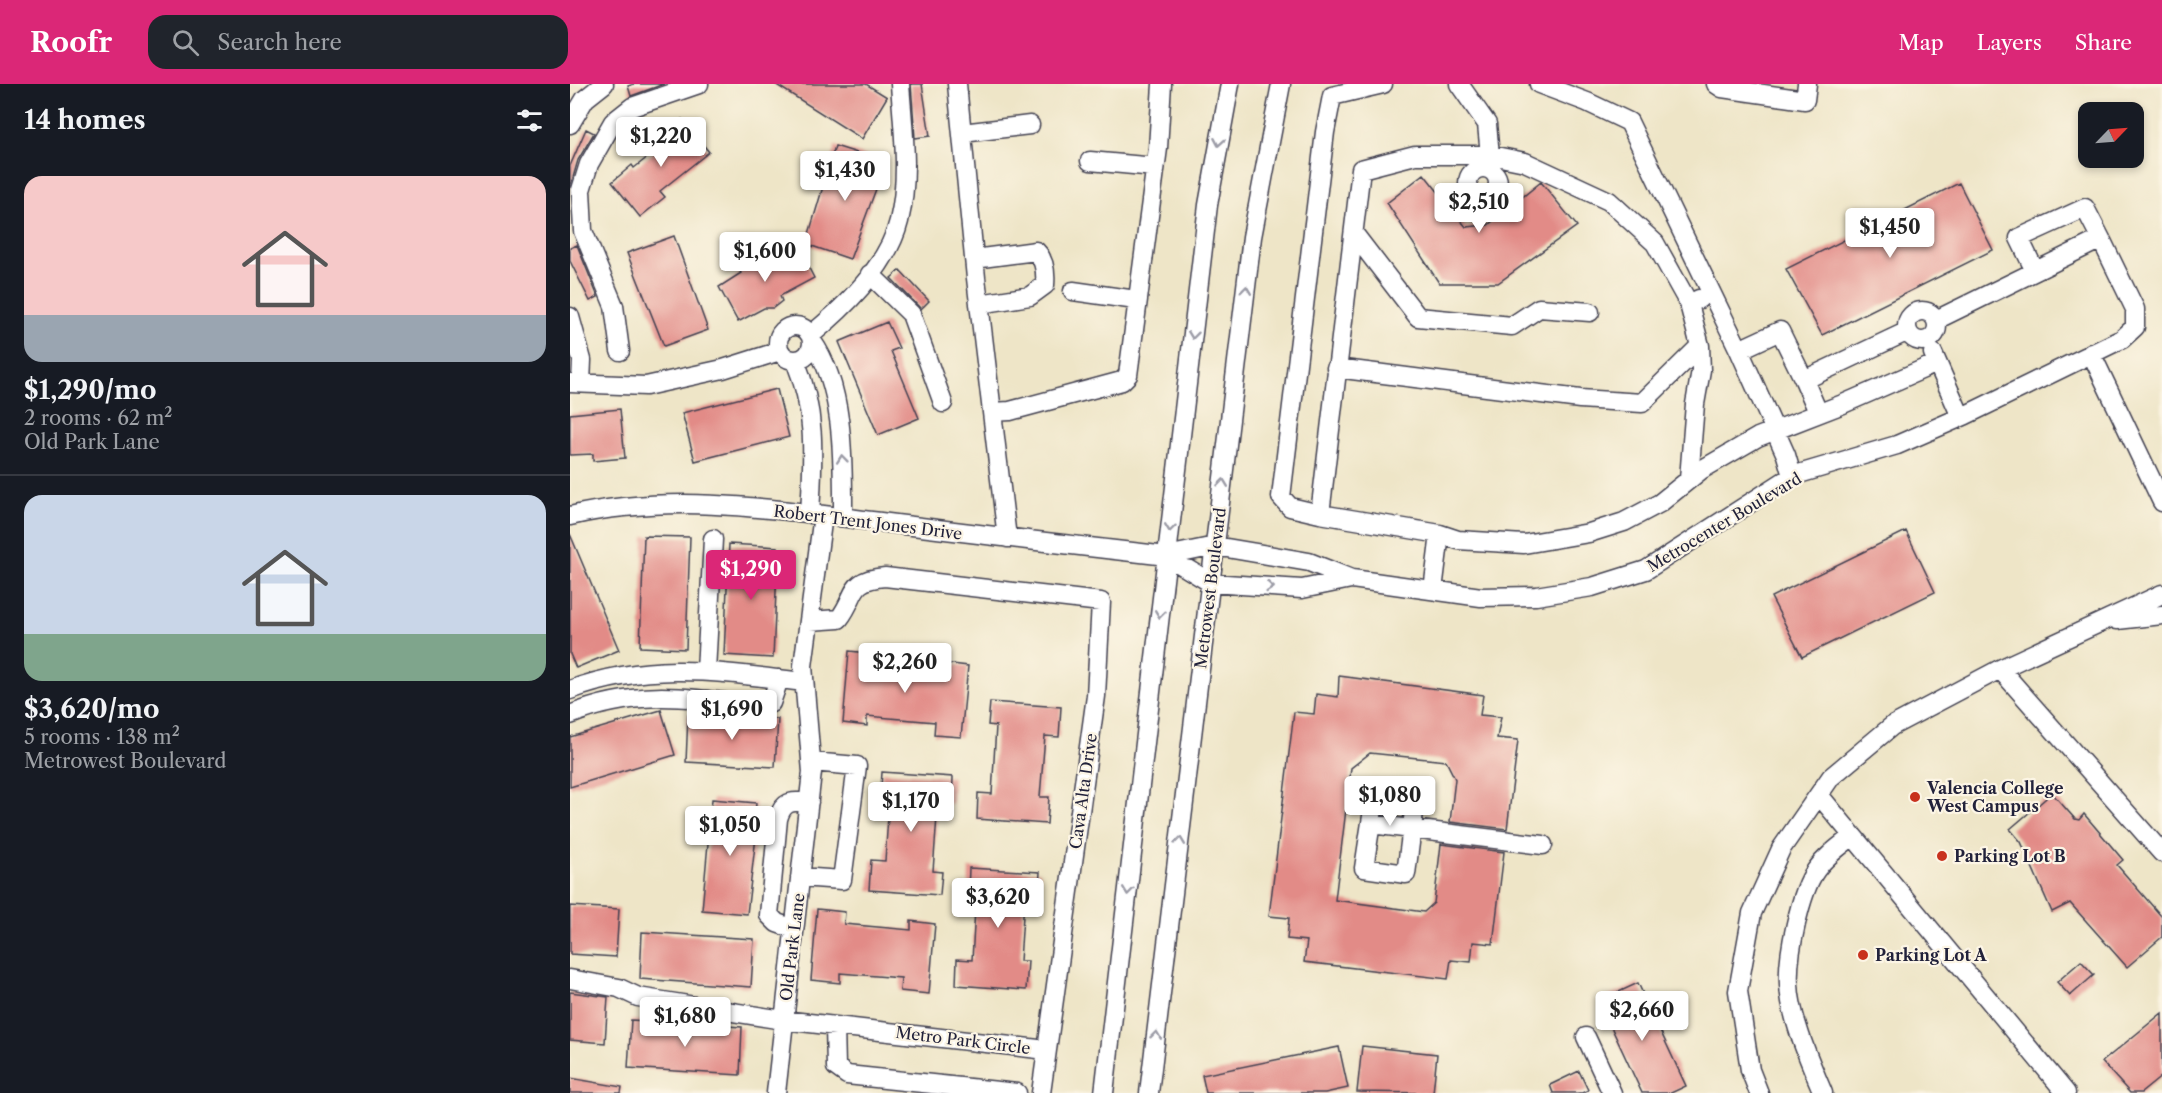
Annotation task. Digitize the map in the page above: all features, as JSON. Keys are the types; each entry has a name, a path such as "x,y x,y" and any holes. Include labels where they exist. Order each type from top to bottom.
{"street":[{"path":"570,124 585,99 604,84"},
{"path":"620,351 614,306 583,231 581,190 589,165 613,122 632,107 699,84"},
{"path":"570,317 582,360 575,383 646,386 810,353 811,338 881,261 898,222 905,164 900,84"},
{"path":"957,84 974,260 1007,538"},
{"path":"992,412 1010,411 1122,381 1128,375 1155,167 1162,84"},
{"path":"1104,1093 1208,205 1230,84"},
{"name":"Metrowest Boulevard","path":"1149,1093 1252,237 1281,84"},
{"path":"1383,84 1332,96 1325,132 1281,497 1290,507 1440,534 1458,540 1524,544 1589,533 1624,522 1660,503 1701,470 1775,429 1843,404 1937,363"},
{"path":"1459,84 1487,124 1491,162"},
{"path":"1539,84 1587,102 1629,122 1739,350 1775,429 1792,476"},
{"path":"1716,84 1722,88 1805,99 1807,84"},
{"path":"962,133 1030,126"},
{"path":"1320,514 1336,368 1355,235 1361,169 1415,155 1491,162 1525,162 1609,201 1655,243 1689,304 1700,346 1701,370 1695,404 1689,479"},
{"path":"1090,161 1155,167"},
{"path":"1935,320 2101,239 2085,208 2019,238 2035,271"},
{"path":"1355,235 1418,317 1512,326 1539,308 1590,312"},
{"name":"Metrocenter Boulevard","path":"1215,546 1309,562 1352,579 1481,597 1533,596 1592,587 1646,570 1792,476 1897,445 1961,417 2122,339 2135,327 2135,309 2101,239"},
{"path":"974,260 1036,251 1041,256 1046,272 1045,285 1030,296 979,303"},
{"path":"870,274 911,314 943,403"},
{"path":"1073,291 1136,300"},
{"path":"1689,304 1711,293"},
{"path":"1914,313 1929,313 1935,320 1937,329 1928,340 1914,339 1908,331 1908,321 1914,313"},
{"path":"787,356 780,337 790,327 800,327 823,356 834,397 843,466 843,518"},
{"path":"1739,350 1780,331 1818,412"},
{"path":"1804,380 1908,331"},
{"path":"1928,340 1961,417"},
{"path":"1336,368 1580,399 1642,403 1700,346"},
{"path":"2091,353 2162,502"},
{"name":"Old Park Lane","path":"776,1093 812,762 803,682 816,514 814,441 806,395 787,356"},
{"name":"Robert Trent Jones Drive","path":"570,516 605,508 679,502 816,514 1167,556 1215,546"},
{"path":"1432,590 1440,534"},
{"path":"706,671 713,539"},
{"name":"Robert Trent Jones Drive","path":"1167,556 1211,583"},
{"name":"Cava Alta Drive","path":"809,621 839,619 846,610 855,586 868,578 885,577 1101,603 1096,696 1047,1050"},
{"name":"Metrocenter Boulevard","path":"1211,583 1302,589 1352,579"},
{"path":"1759,1093 1750,1070 1738,991 1752,913 1781,849 1831,777 1892,726 2000,669 2109,621 2162,594"},
{"path":"2109,621 2162,615"},
{"path":"2000,669 2162,853"},
{"path":"672,696 673,670"},
{"path":"570,690 620,675 673,670 706,671 803,682"},
{"path":"570,716 615,700 672,696 762,707 771,703 780,680"},
{"path":"800,877 842,880 857,766 812,762"},
{"path":"1376,790 1416,796 1411,830 1406,874 1364,868 1376,790"},
{"path":"1819,795 2066,1093"},
{"path":"794,929 777,923 769,915 778,819 781,807 788,802 809,802"},
{"path":"1371,825 1543,845"},
{"path":"1823,1093 1796,1018 1788,984 1796,928 1806,890 1815,871 1826,858 1853,836"},
{"name":"Metro Park Circle","path":"570,979 619,988 638,997 783,1020 1047,1050 1041,1093"},
{"path":"835,1026 836,1067 847,1075 1017,1093"},
{"path":"1586,1038 1609,1092"}],"building":[{"path":"664,84 631,96 628,86"},
{"path":"775,84 866,84 887,97 862,139"},
{"path":"911,84 922,84 930,136 915,138"},
{"path":"682,119 709,152 660,191 665,197 640,217 612,182 632,165 634,168 663,145 657,139"},
{"path":"586,129 594,133 578,160 570,188 570,166"},
{"path":"835,146 886,162 850,259 806,244"},
{"path":"1424,174 1466,227 1488,225 1541,182 1577,226 1498,283 1439,283 1387,203"},
{"path":"1959,183 1993,250 1822,335 1786,269"},
{"path":"674,236 708,330 664,346 627,253"},
{"path":"577,245 598,297 590,301 570,261 570,248"},
{"path":"798,247 814,278 780,296 782,301 773,308 764,308 738,322 719,287 741,273 739,270 753,258 771,257 780,251 782,256"},
{"path":"900,270 929,301 921,309 891,278"},
{"path":"887,322 899,348 891,351 919,418 878,435 839,342"},
{"path":"777,389 789,437 695,461 682,413"},
{"path":"620,409 625,458 593,461 593,454 570,455 570,414"},
{"path":"1906,531 1935,592 1802,657 1771,597"},
{"path":"570,534 619,650 576,668 570,654"},
{"path":"644,536 690,537 686,649 640,647"},
{"path":"729,544 778,547 773,658 724,655"},
{"path":"849,651 877,654 876,667 943,673 944,663 968,666 961,737 934,735 935,722 867,716 867,726 843,723"},
{"path":"1339,676 1483,695 1480,715 1501,717 1497,738 1518,740 1507,829 1450,822 1455,779 1446,761 1370,753 1351,768 1335,900 1424,912 1434,903 1441,844 1504,852 1493,944 1473,942 1471,962 1451,960 1448,979 1304,962 1307,941 1287,939 1289,918 1269,916 1294,712 1314,714 1316,694 1338,697"},
{"path":"990,702 1061,707 1059,737 1045,736 1040,797 1049,797 1047,824 977,819 978,793 992,794 996,726 988,725"},
{"path":"661,710 675,755 570,787 570,737"},
{"path":"688,715 778,719 775,767 686,762"},
{"path":"882,772 953,777 952,804 938,803 933,871 942,872 940,895 869,890 871,860 885,861 889,802 880,802"},
{"path":"2052,793 2075,819 2079,820 2084,814 2123,860 2117,865 2162,917 2162,937 2127,967 2070,903 2052,912 2021,842 2010,829"},
{"path":"712,799 756,803 754,827 757,828 747,914 702,910"},
{"path":"969,868 1040,872 1038,902 1024,901 1020,961 1028,961 1026,990 956,985 957,959 972,960 976,892 968,892"},
{"path":"570,906 619,909 616,957 570,954"},
{"path":"817,909 845,912 844,924 911,930 911,921 935,924 929,994 900,991 901,978 840,973 840,983 811,980"},
{"path":"642,932 754,939 751,987 640,979"},
{"path":"2081,961 2094,975 2070,996 2057,982"},
{"path":"1638,983 1686,1086 1671,1093 1642,1093 1599,1001"},
{"path":"570,992 608,997 605,1043 570,1040"},
{"path":"2162,1013 2162,1076 2141,1093 2130,1093 2102,1062"},
{"path":"631,1020 742,1027 740,1075 628,1068"},
{"path":"1362,1046 1437,1054 1433,1093 1357,1092"},
{"path":"1339,1047 1348,1088 1325,1093 1206,1093 1202,1075"},
{"path":"1579,1071 1588,1090 1582,1093 1553,1093 1550,1085"},
{"path":"570,1078 622,1087 621,1093 570,1093"}],"place":[{"name":"Valencia College West Campus","path":"1915,797"},
{"name":"Parking Lot B","path":"1942,856"},
{"name":"Parking Lot A","path":"1863,955"}]}
